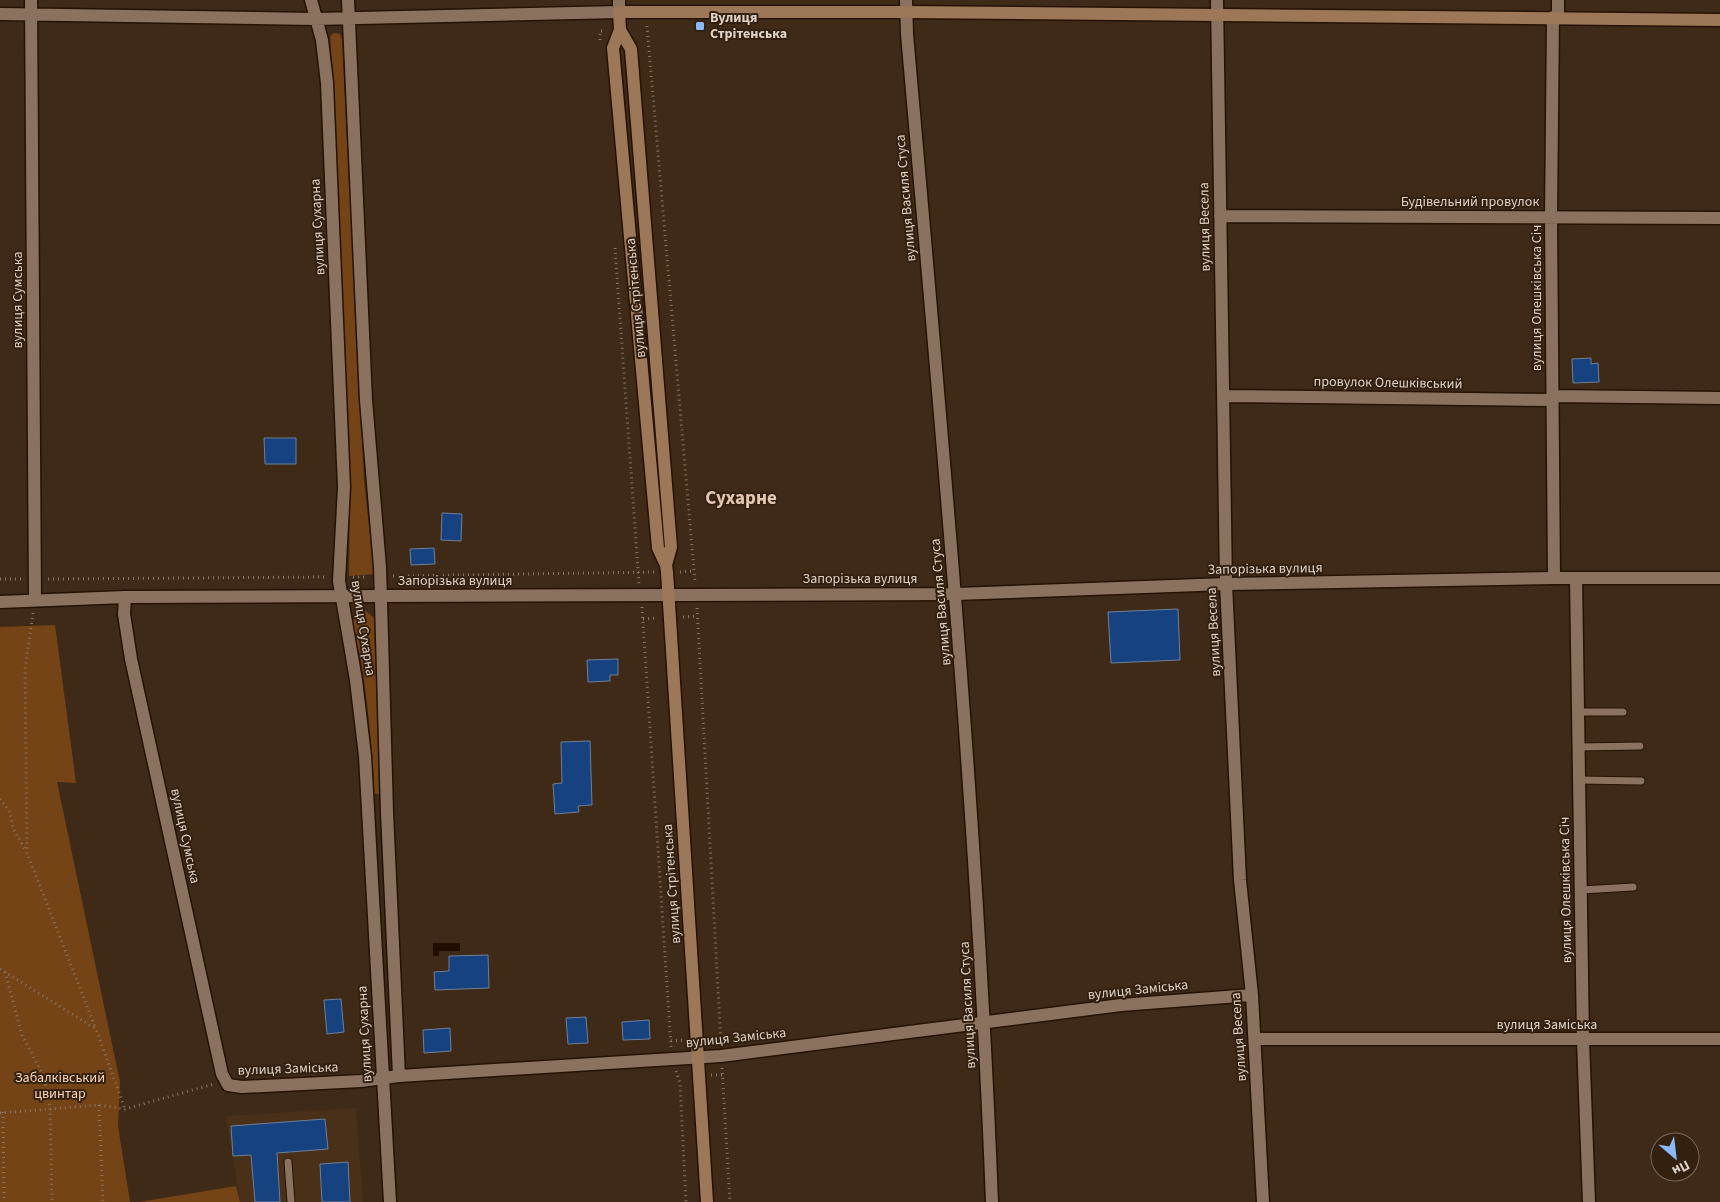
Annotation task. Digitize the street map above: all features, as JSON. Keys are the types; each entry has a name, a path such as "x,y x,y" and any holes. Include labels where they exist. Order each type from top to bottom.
{"main road":[{"path":"619,6 646,12 906,6 1218,15 1720,20"},
{"name":"вулиця Стрітенська","path":"619,6 620,30 631,49 671,547 666,568 707,1202"}],"street":[{"name":"вулиця Сумська","path":"31,0 35,600"},
{"name":"вулиця Сухарна","path":"311,0 322,40 327,83 344,487 340,577 357,690 370,812 382,1078 390,1202"},
{"name":"вулиця Сухарна","path":"348,0 366,400 380,576 387,812 399,1076"},
{"name":"вулиця Весела","path":"1217,0 1226,584 1240,880 1252,995 1263,1202"},
{"name":"вулиця Олешківська Січ","path":"1554,578 1551,218 1558,0"},
{"path":"0,14 350,19 619,6"},
{"name":"вулиця Василя Стуса","path":"906,6 956,594 986,1024 992,1202"},
{"name":"Будівельний провулок","path":"1220,216 1720,218"},
{"name":"провулок Олешківський","path":"1223,396 1720,398"},
{"name":"Запорізька вулиця","path":"0,602 125,598 342,596 956,594 1226,584 1554,578 1720,578"},
{"name":"вулиця Олешківська Січ","path":"1576,578 1583,1040 1589,1202"},
{"name":"вулиця Сумська","path":"125,598 124,614 131,659 224,1081"},
{"name":"вулиця Заміська","path":"224,1081 228,1085 242,1087 722,1056 986,1024 1121,1005 1252,995"},
{"name":"вулиця Заміська","path":"1254,1039 1583,1040 1720,1038"}],"lane":[{"path":"1578,712 1623,712"},
{"path":"1578,747 1640,746"},
{"path":"1579,780 1641,781"},
{"path":"370,812 387,812"},
{"path":"1581,890 1633,887"},
{"path":"288,1162 291,1202"}],"path":[{"path":"646,12 649,66 696,594 730,1202"},
{"path":"600,41 600,31 620,30"},
{"path":"614,238 638,573 645,638 672,1059 680,1083 686,1202"},
{"path":"0,579 638,573"},
{"path":"27,853 25,668 35,600"},
{"path":"0,799 10,812 13,828 27,853 125,1108"},
{"path":"0,969 96,1029"},
{"path":"5,972 22,1035 44,1077 50,1108 52,1202"},
{"path":"4,1202 2,1112 99,1105 125,1108 224,1081"},
{"path":"99,1105 103,1202"}],"shaded area":[{"path":"433,943 460,943 460,951 439,951 439,956 433,956"},
{"path":"356,1108 363,1202 240,1202 226,1116"}],"green space":[{"path":"334,33 340,34 342,40 364,479 374,574 349,576 350,478 334,85 330,37"},
{"path":"359,610 366,611 374,618 380,794 374,794 371,741 365,690 360,655 351,625 354,614"},
{"name":"Забалківський цвинтар","path":"55,625 76,783 57,782 120,1082 118,1126 130,1202 0,1202 0,627"},
{"path":"236,1186 240,1202 139,1202"}],"building":[{"path":"1591,358 1591,364 1598,363 1599,382 1573,383 1572,359"},
{"path":"264,438 296,438 296,464 265,464"},
{"path":"442,513 462,514 461,541 441,540"},
{"path":"434,548 435,564 411,565 410,549"},
{"path":"1178,609 1180,660 1111,663 1108,612"},
{"path":"618,659 618,675 610,675 610,681 588,682 587,660"},
{"path":"590,741 592,805 578,806 579,812 555,814 553,784 562,783 561,742"},
{"path":"488,955 489,988 435,990 434,972 449,971 449,956"},
{"path":"341,999 344,1032 327,1034 324,1000"},
{"path":"586,1017 588,1043 568,1044 566,1018"},
{"path":"649,1020 650,1039 623,1040 622,1022"},
{"path":"450,1028 451,1051 424,1053 423,1030"},
{"path":"325,1119 328,1149 277,1153 280,1202 255,1202 251,1155 233,1156 231,1126"},
{"path":"348,1162 350,1202 322,1202 320,1164"}],"place":[{"name":"Вулиця Стрітенська","path":"700,26"}],"district":[{"name":"Сухарне","path":"741,498"}]}
